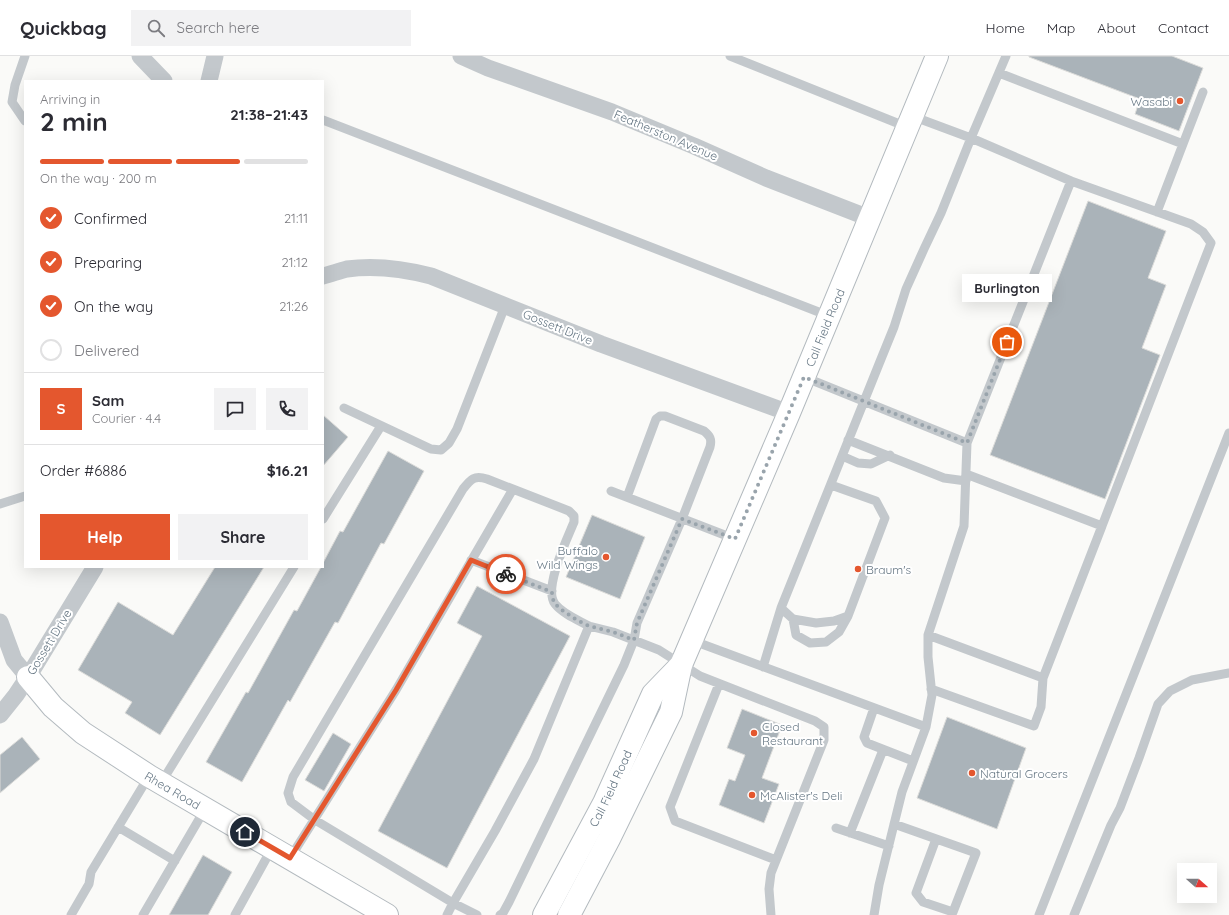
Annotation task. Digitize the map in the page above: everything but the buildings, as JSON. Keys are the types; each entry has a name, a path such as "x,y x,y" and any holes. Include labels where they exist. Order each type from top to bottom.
{"main road":[{"name":"Call Field Road","path":"569,915 609,839 671,712 681,665 691,640 789,413 937,56"},
{"name":"Call Field Road","path":"544,915 604,803 653,694 681,665"},
{"name":"Rhea Road","path":"28,677 53,708 83,732 155,780 387,915"}],"street":[{"path":"140,56 163,80"},
{"path":"209,80 215,56"},
{"name":"Featherston Avenue","path":"461,56 488,68 612,112 766,178 869,218"},
{"name":"Gossett Drive","path":"324,276 363,267 410,271 431,276 601,344 789,413"},
{"name":"Gossett Drive","path":"0,715 28,677 94,568"},
{"name":"Rhea Road","path":"0,622 14,660 28,677"}],"lane":[{"path":"24,120 12,102 15,85 25,56"},
{"path":"730,56 909,121 971,138 1071,181 1191,224 1203,232 1211,243 1043,678 1041,707 1034,726 931,689"},
{"path":"763,667 781,608 894,327 906,289 941,213 1006,56"},
{"path":"999,73 1183,144"},
{"path":"1158,212 1203,92"},
{"path":"324,120 829,316"},
{"path":"874,915 879,885 902,792 926,727 932,695 928,657 928,635 964,526 967,443 1071,181"},
{"path":"344,408 431,449 441,450 449,443 457,430 505,306"},
{"path":"804,377 967,443"},
{"path":"500,915 503,913 509,902 624,664 634,640 637,623 682,519 710,447 712,440 709,435 704,431 665,416 660,416 656,419 652,425 627,497"},
{"path":"324,517 381,426"},
{"path":"1039,915 1229,434"},
{"path":"848,440 890,455 944,478 966,478 1102,526"},
{"path":"842,456 858,463 872,464 890,455"},
{"path":"476,915 453,903 315,820 291,802 288,793 293,777 463,489 469,482 480,477 564,509 574,516 574,522 554,575 552,597 555,604 562,610 589,626 613,632 659,650 700,676 815,721 824,727 824,740 771,873 768,889 771,915"},
{"path":"793,619 796,635 810,643 826,642 839,632 848,616 885,518 876,501 831,485"},
{"path":"235,915 281,853 315,820 396,690 513,489"},
{"path":"610,491 735,539"},
{"path":"0,504 24,496"},
{"path":"471,560 552,592"},
{"path":"71,915 89,884 91,872 118,827 155,780 293,568"},
{"path":"781,608 793,619 816,624 834,621 848,616"},
{"path":"448,915 453,903 534,759 589,626"},
{"path":"928,635 1043,678"},
{"path":"691,640 926,727"},
{"path":"1074,915 1111,825 1120,808 1158,704 1170,691 1185,683 1205,677 1229,673"},
{"path":"719,684 670,807 675,821 776,860"},
{"path":"874,708 864,736 867,743 913,761"},
{"path":"850,833 883,750"},
{"path":"143,915 205,809"},
{"path":"894,824 976,853 953,912 923,902 916,893 936,839"},
{"path":"118,827 175,861"},
{"path":"836,828 889,846"}],"way so far":[{"path":"506,574 552,592 552,597 555,604 577,620 589,626 613,632 634,640 637,623 682,519 735,539 804,377 967,443 1007,342"}],"place":[{"name":"Wasabi","path":"1180,101"},
{"name":"Burlington","path":"1007,342"},
{"name":"Buffalo Wild Wings","path":"606,557"},
{"name":"Braum's","path":"858,569"},
{"name":"Closed Restaurant","path":"754,733"},
{"name":"Natural Grocers","path":"972,773"},
{"name":"McAlister's Deli","path":"752,795"}],"route":[{"path":"245,832 290,858 396,690 471,560 506,574"}]}
